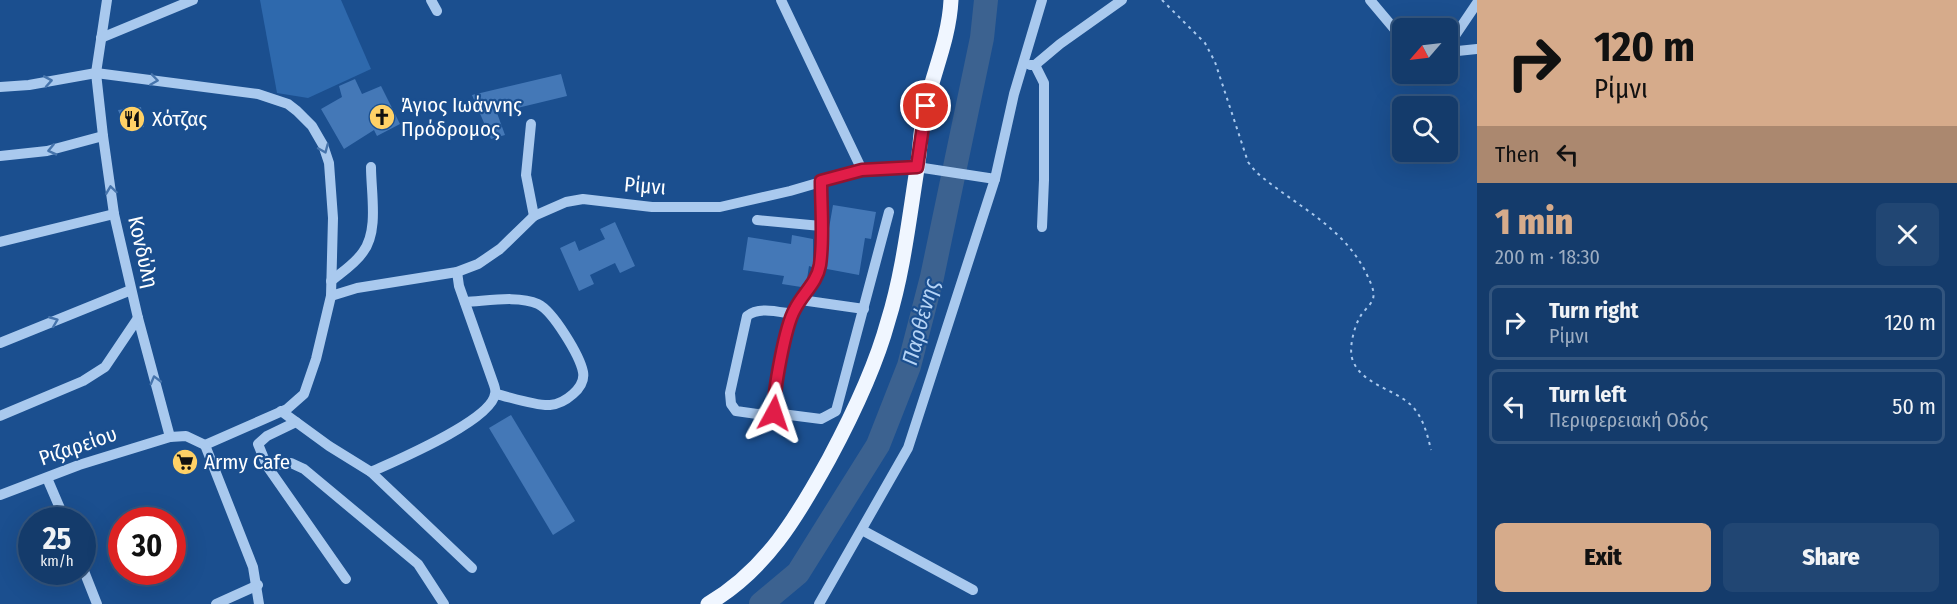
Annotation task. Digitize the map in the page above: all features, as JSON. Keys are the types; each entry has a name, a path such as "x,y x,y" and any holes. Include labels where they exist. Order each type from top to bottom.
{"main road":[{"path":"708,604 748,574 779,542 804,505 850,420 888,321 917,167 923,118 947,34 951,0"}],"street":[{"name":"Κονδύλη","path":"107,0 96,73 114,214 138,318 170,436"},
{"path":"101,38 192,0"},
{"path":"431,0 437,11"},
{"path":"781,0 862,170"},
{"path":"819,604 908,448 994,179 1042,0"},
{"path":"1023,64 1035,65 1060,44 1122,0"},
{"path":"1370,0 1392,26"},
{"path":"1458,31 1477,3"},
{"path":"1458,51 1477,48"},
{"path":"1035,65 1044,83 1042,227"},
{"path":"0,87 29,85 96,73 258,94 288,104 318,135 329,163 333,218 331,296 316,359 304,394 297,402 281,411 205,445"},
{"path":"531,123 526,175 534,216"},
{"path":"0,156 47,151 103,136"},
{"path":"331,281 363,253 369,242 372,222 371,167"},
{"name":"Ρίμνι","path":"331,296 369,286 457,272 478,264 500,249 534,216 566,202 583,199 652,207 720,207 790,191 862,170 917,167 994,179"},
{"path":"774,413 776,387 793,314 816,279 820,265 821,181"},
{"path":"793,314 761,310 747,316 730,393 731,404 736,411 821,419 836,411 889,212"},
{"path":"0,242 114,214"},
{"path":"757,220 821,226"},
{"path":"371,472 446,438 491,404 496,394 457,272"},
{"path":"0,343 131,290"},
{"path":"465,302 526,300 539,305 550,313 559,325 583,371 579,388 566,399 550,405 496,394"},
{"path":"801,300 864,309"},
{"path":"0,416 83,381 105,367 138,318"},
{"path":"281,411 329,446 371,472 472,568"},
{"path":"296,422 267,436 258,444 267,466 346,579"},
{"path":"170,436 186,436 205,445 241,533 258,585 259,604"},
{"name":"Ριζαρείου","path":"0,495 170,436"},
{"path":"267,466 291,463 304,469 418,564 444,604"},
{"path":"47,477 60,507"},
{"path":"862,530 973,590"},
{"path":"90,585 97,604"},
{"path":"216,604 258,585"}],"path":[{"path":"1162,0 1205,43 1215,62 1248,162 1256,172 1326,222 1355,255 1373,289 1373,300 1354,328 1351,354 1353,362 1375,383 1410,404 1422,419 1431,450"}],"shaded area":[{"path":"260,0 341,0 371,69 308,98 277,93"}],"building":[{"path":"561,74 567,96 497,113 505,135 491,139 472,95"},
{"name":"Άγιος Ιωάννης Πρόδρομος","path":"355,79 362,94 381,86 400,124 377,136 374,130 344,149 321,109 342,97 339,86"},
{"name":"Χότζας","path":"141,107 144,127 126,130 118,110"},
{"path":"833,205 876,212 871,239 865,238 859,275 827,269 828,234"},
{"path":"615,222 635,266 620,273 615,263 590,275 594,284 579,291 560,248 575,241 579,251 605,239 600,229"},
{"path":"792,235 813,239 813,264 812,267 809,266 807,279 801,287 782,284 784,276 743,270 748,237 791,244"},
{"path":"511,415 575,521 553,535 489,428"}],"waterway":[{"name":"Παρθένης","path":"761,604 798,573 878,445 909,366 932,277 982,38 986,0"}],"place":[{"name":"Άγιος Ιωάννης Πρόδρομος","path":"382,117"},
{"name":"Χότζας","path":"132,119"},
{"name":"Army Cafe","path":"185,462"}],"route":[{"path":"774,413 776,387 794,309 816,279 820,265 821,181 848,172 917,167 926,106"}]}
